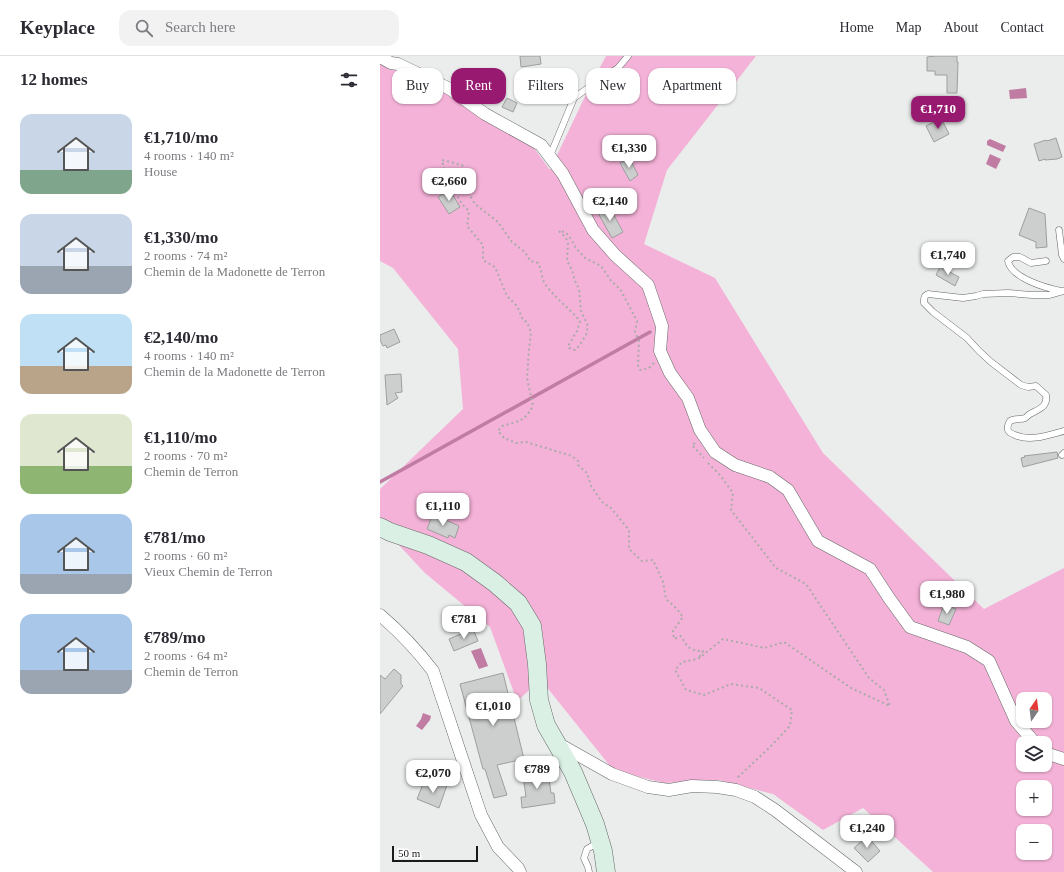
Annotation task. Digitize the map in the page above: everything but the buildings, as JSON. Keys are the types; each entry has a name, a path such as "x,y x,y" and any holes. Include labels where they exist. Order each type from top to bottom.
{"street":[{"path":"380,57 391,63 397,60 450,89 485,114 541,145 563,174 593,230 615,255 648,286 662,326 660,352 670,373 688,398 700,430 715,452 735,465 770,477 788,490 818,541 870,569 910,627 967,647 989,661 1016,721 1029,736"},
{"path":"380,527 428,545 466,562 495,583 518,603 532,626 537,664 539,700 546,725 574,772 595,824 603,851 606,872"},
{"path":"380,615 398,630 433,671 482,815 498,847 520,872"},
{"path":"557,743 612,774 648,786 669,790 692,786 717,787 736,790 755,797 776,810 856,872"},
{"path":"1052,755 1064,759"}],"lane":[{"path":"550,156 574,98 618,68 628,56"},
{"path":"1059,230 1061,250 1064,258"},
{"path":"1046,261 1031,263 1020,257 1012,256 1008,261 1009,266 1015,272 1033,283 1063,291"},
{"path":"1063,291 1049,295 1008,293 983,294 963,298 928,294 925,296 924,303 932,312 967,338 979,351 1008,376 1021,385 1028,387 1036,386 1046,394 1046,402 1043,407 1025,418 1010,422 1008,425 1010,432 1019,437 1030,438 1064,431"},
{"path":"589,872 584,858 588,849 600,841"}],"path":[{"path":"663,358 658,360 649,368 640,370 638,365 639,341 635,332 637,321 620,289 612,282 601,266 585,258 565,232 559,232 566,238 568,244 567,261 579,290 581,311 588,326 586,334 579,346 575,350 568,348 577,331 580,321 544,282 541,267 538,263 530,261 525,252 512,242 498,222 475,204 468,192 465,181 467,174 462,165 442,160 444,168 443,174 455,184 461,204 469,211 467,226 483,245 483,260 495,267 507,296 517,306 523,320 527,322 531,332 527,378 533,406 527,416 517,422 502,426 498,431 504,438 516,443 526,442 541,446 572,456 578,460 578,465 587,473 591,486 602,502 611,508 629,530 629,549 642,560 653,560 663,582 666,599 683,617 673,632 674,640 681,636 686,645 694,651 703,651 698,659"},
{"path":"704,436 692,445 720,474 733,493 731,510 776,568 806,584 869,678 884,690 890,706 851,688 784,642 765,648 723,639 698,659 682,662 675,670 686,690 704,695 731,684 759,688 792,710 790,726 768,749 726,788"}],"shaded area":[{"path":"380,56 386,56 405,68 392,68 392,104 443,104 443,91 451,96 451,104 463,104 534,148 550,170 586,94 586,104 640,104 640,68 600,68 606,56 756,56 736,82 736,68 648,68 648,104 719,104 667,170 644,244 715,278 823,453 984,609 1064,568 1064,872 933,872 863,808 823,830 773,794 719,780 665,783 614,771 541,680 517,701 490,627 425,573 380,525 380,489 463,409 458,349 393,268 380,261"},
{"path":"1026,88 1027,98 1010,99 1009,90"},
{"path":"990,139 1006,146 1003,152 987,145 987,141"},
{"path":"990,154 1001,159 996,169 986,164"},
{"path":"481,648 488,666 479,669 471,651"},
{"path":"423,713 431,716 430,720 422,730 416,726"}],"waterway":[{"path":"380,482 650,332"}]}
